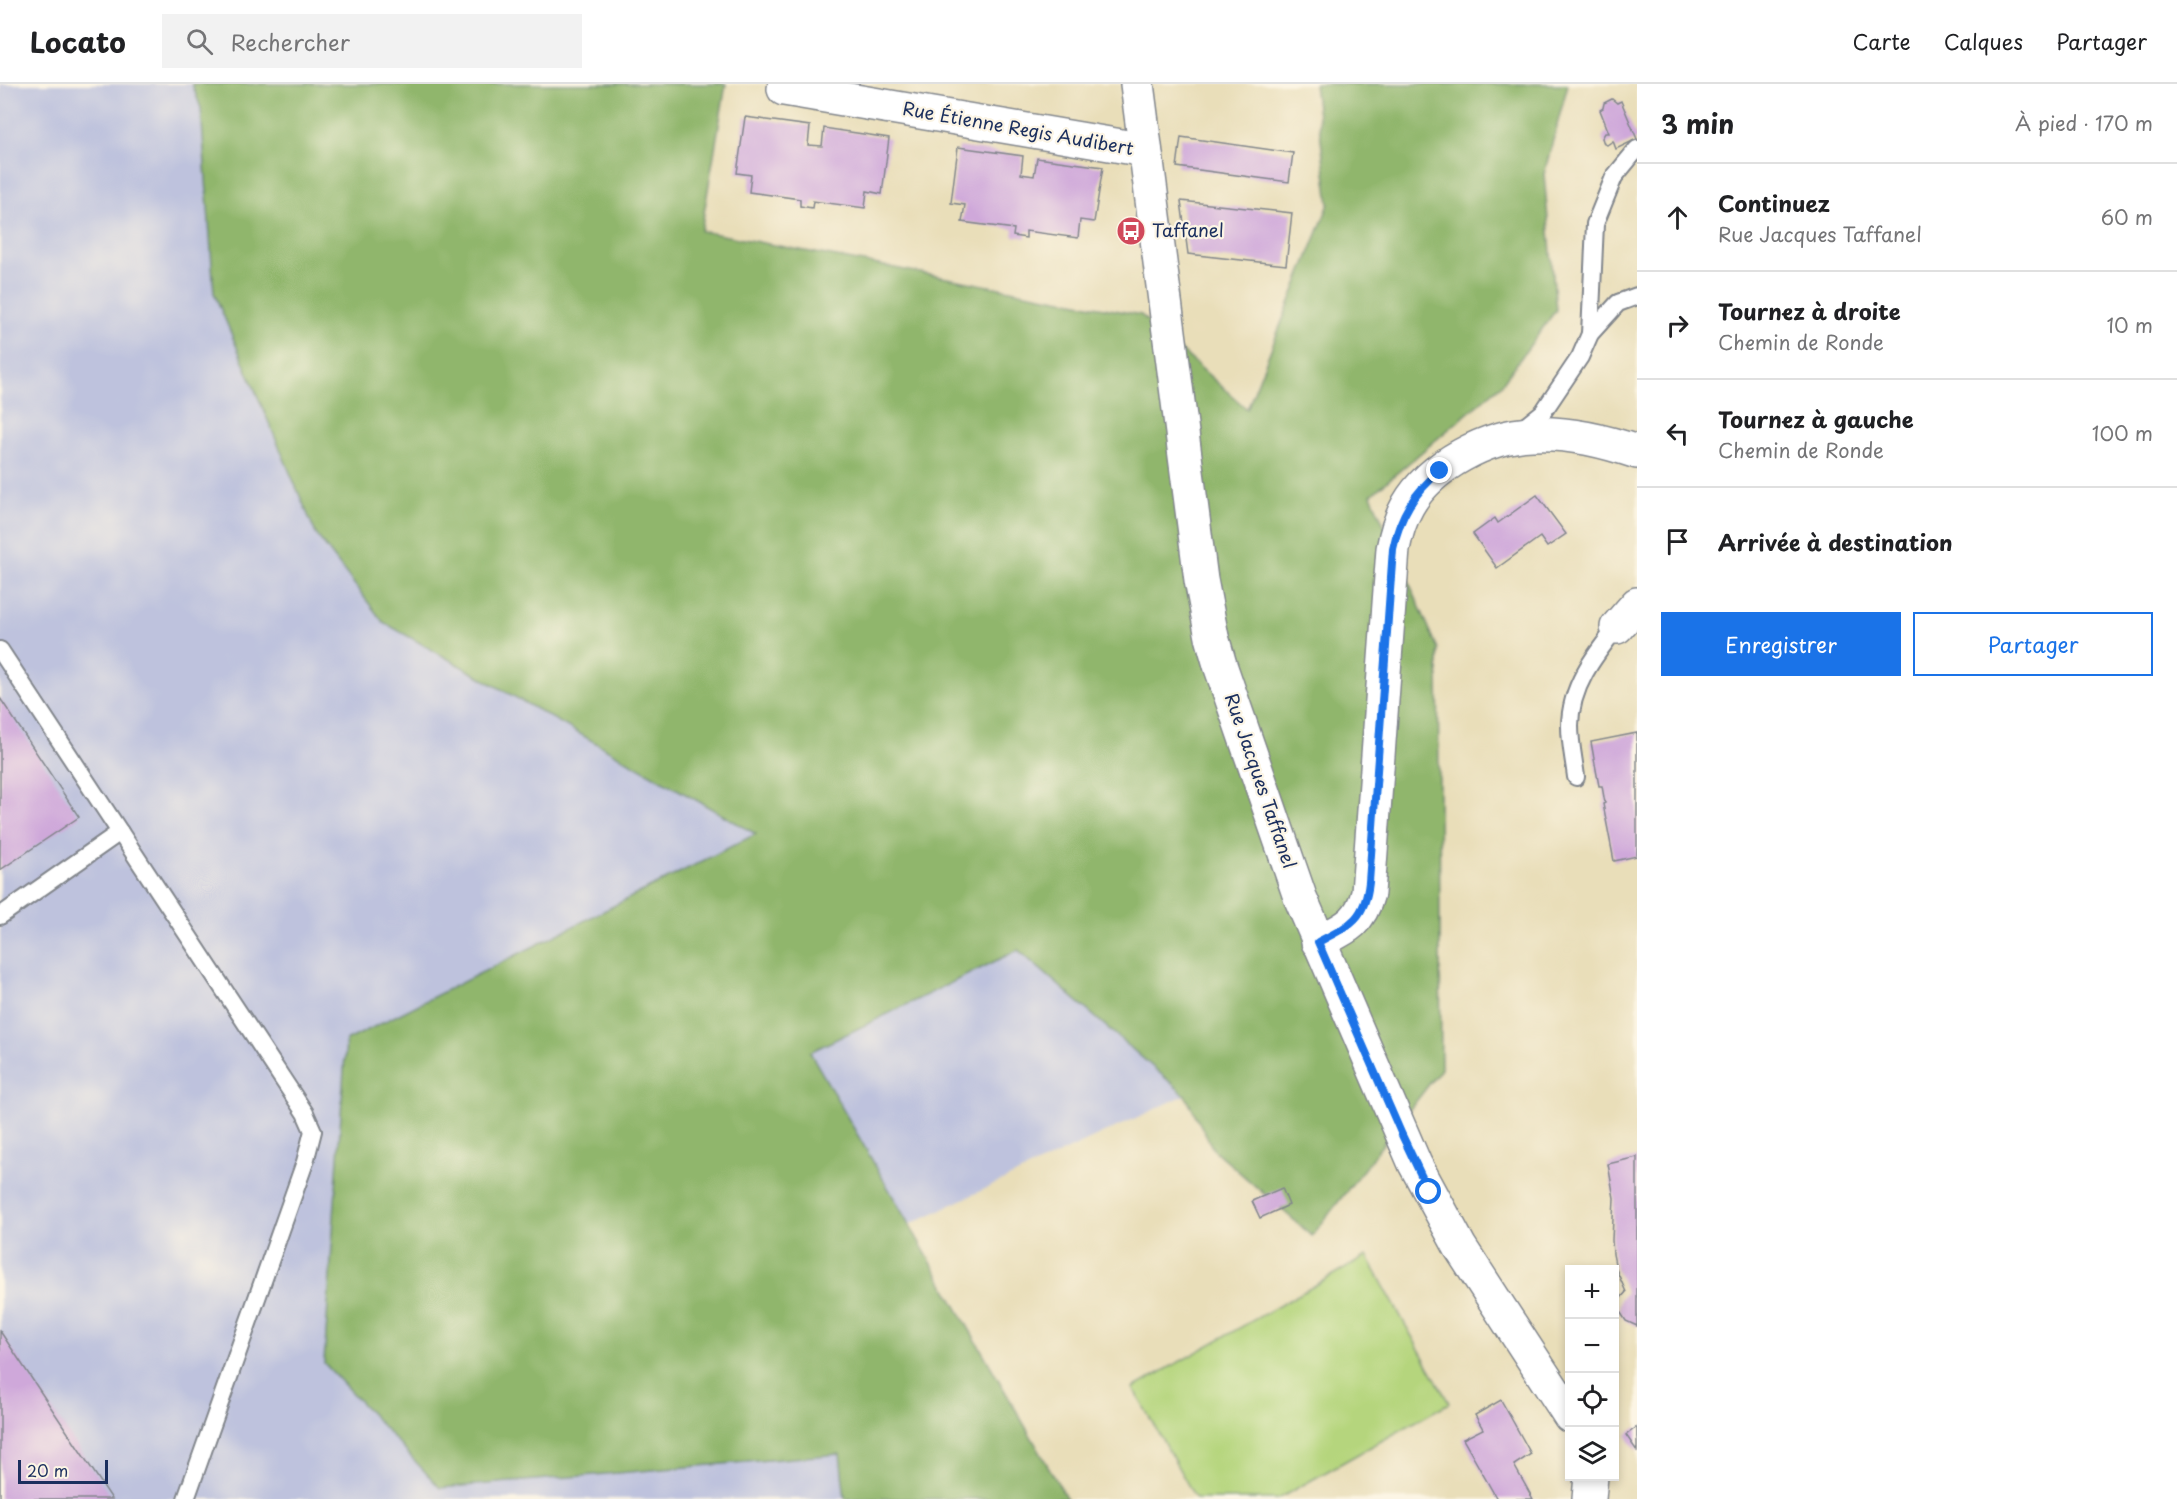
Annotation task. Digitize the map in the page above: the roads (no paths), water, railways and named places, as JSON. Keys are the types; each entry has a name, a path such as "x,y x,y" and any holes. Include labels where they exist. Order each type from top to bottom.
{"street":[{"name":"Rue Jacques Taffanel","path":"1137,84 1201,579 1212,637 1300,897 1402,1135 1429,1192 1460,1247 1565,1410"},
{"name":"Rue Étienne Regis Audibert","path":"784,89 1145,150"},
{"path":"1318,942 1343,929 1357,918 1368,893 1393,549 1401,519 1418,492 1455,460 1492,442 1513,436 1548,434 1603,443 1637,452"}],"lane":[{"path":"1590,334 1595,224 1614,177 1637,149"},
{"path":"1513,436 1543,412 1580,357 1590,334 1618,303 1637,296"},
{"path":"1575,777 1570,727 1574,696 1590,663 1627,616"},
{"path":"0,650 305,1113 313,1131 305,1161 186,1499"},
{"path":"0,916 120,832"}],"place":[{"name":"Taffanel","path":"1131,231"}]}
